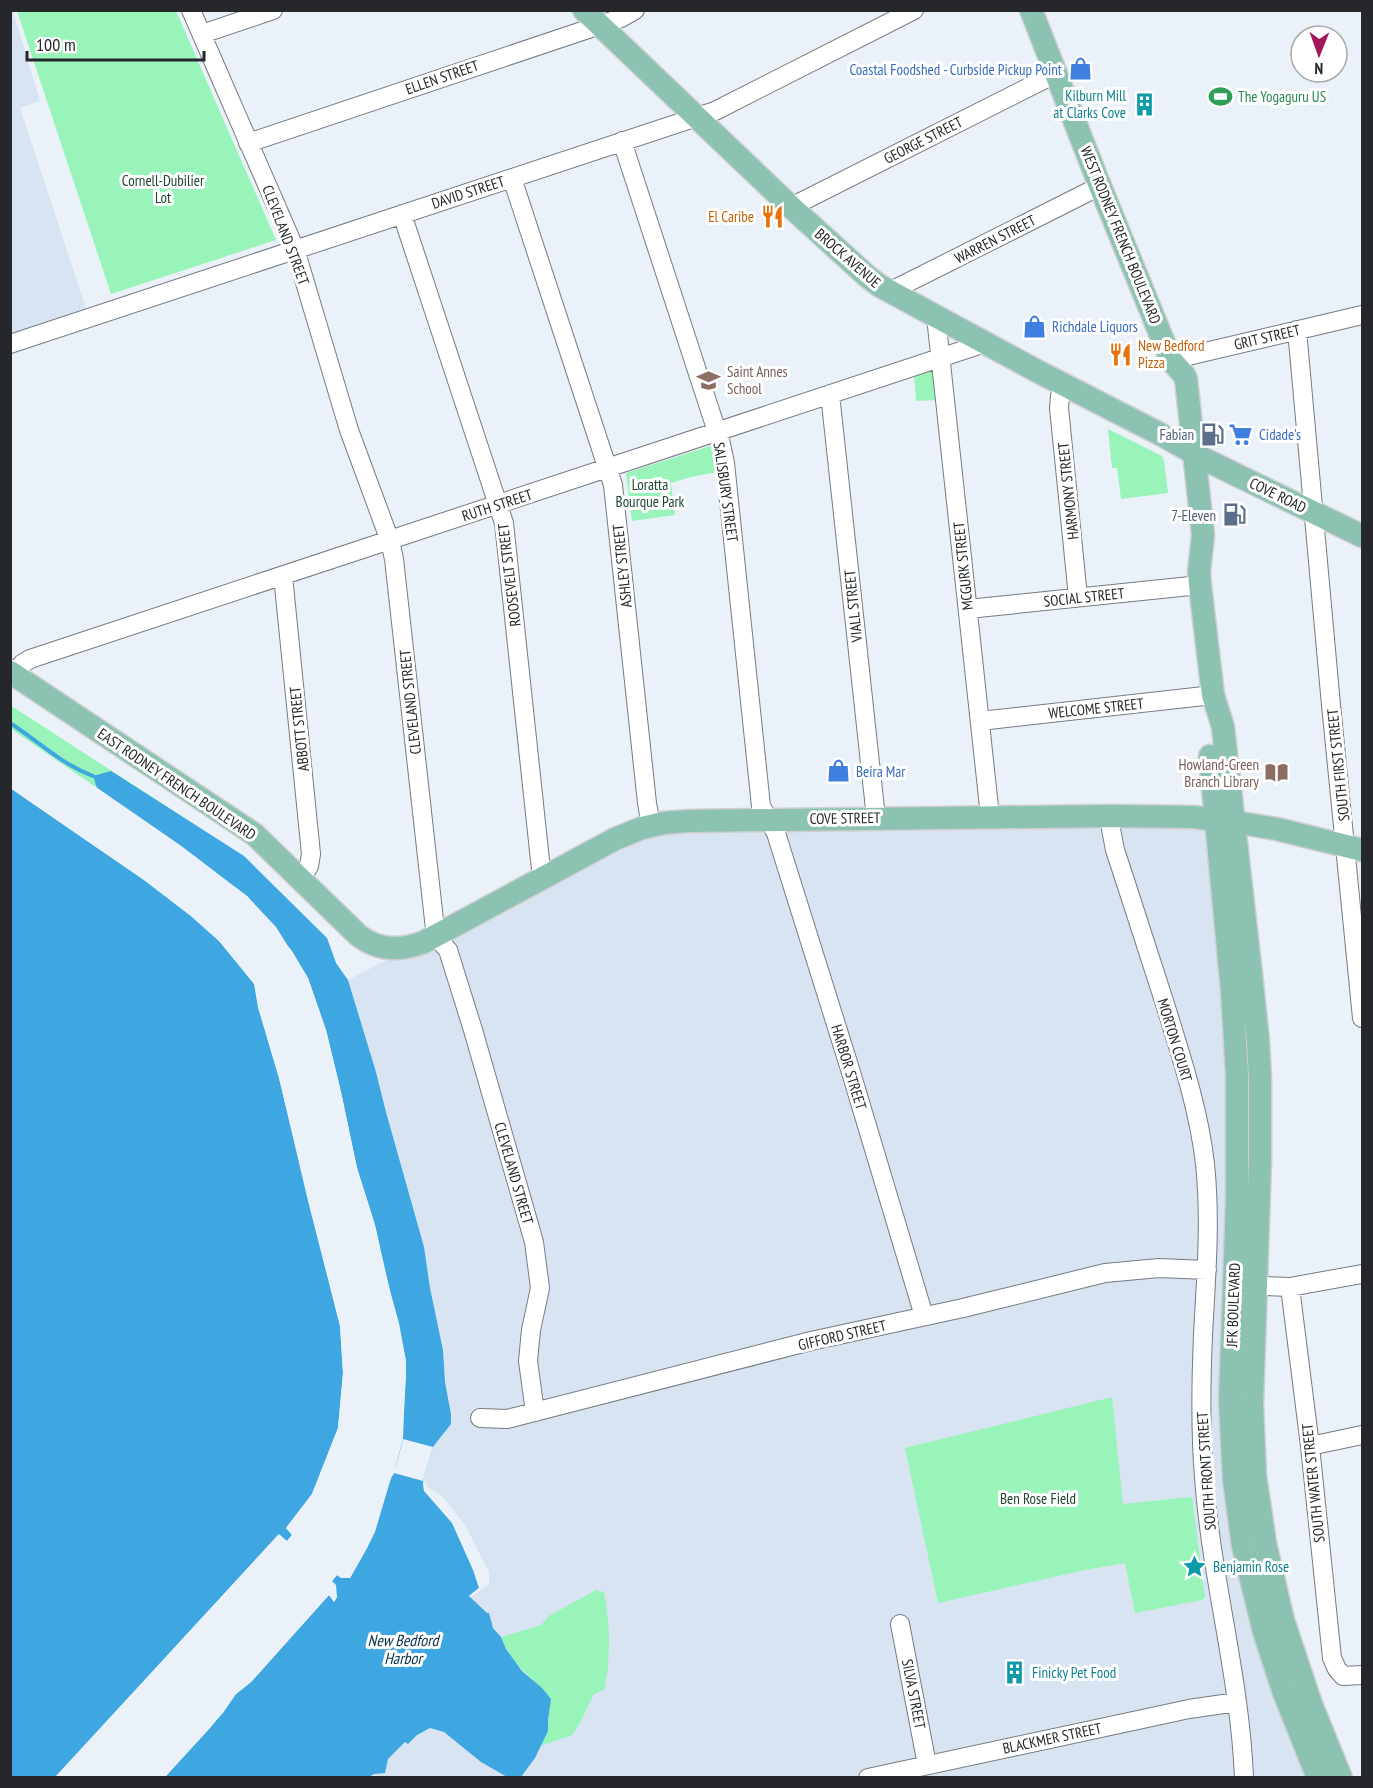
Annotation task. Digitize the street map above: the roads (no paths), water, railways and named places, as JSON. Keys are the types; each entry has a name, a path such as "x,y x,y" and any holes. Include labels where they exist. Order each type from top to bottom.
{"main road":[{"name":"WEST RODNEY FRENCH BOULEVARD","path":"1031,10 1171,360 1186,379 1186,448 1203,535 1199,579 1213,695 1223,727 1225,821"},
{"name":"BROCK AVENUE","path":"592,18 868,277 889,292 1186,448"},
{"name":"COVE ROAD","path":"1186,448 1362,536"},
{"name":"EAST RODNEY FRENCH BOULEVARD","path":"12,673 254,834 358,935"},
{"name":"COVE STREET","path":"358,935 376,946 392,948 414,946 436,937 615,839 651,825 690,821 990,816 1193,817 1277,829 1354,848"},
{"name":"JFK BOULEVARD","path":"1225,821 1237,1074 1237,1199 1230,1420 1232,1454 1239,1522 1254,1592 1284,1693 1318,1778"},
{"name":"JFK BOULEVARD","path":"1225,821 1258,1040 1261,1123 1252,1365 1252,1428 1258,1495 1265,1543 1278,1600 1296,1661 1341,1778"}],"street":[{"name":"CLEVELAND STREET","path":"191,10 295,249 349,430 390,541 436,937 448,950 534,1242 540,1288 531,1330 528,1361 535,1412"},
{"path":"202,34 273,10"},
{"name":"ELLEN STREET","path":"248,143 592,18 621,18 635,10"},
{"name":"DAVID STREET","path":"10,344 715,111 914,10"},
{"name":"GEORGE STREET","path":"791,207 1055,74"},
{"name":"SALISBURY STREET","path":"622,141 718,432 725,463 761,806 768,819"},
{"name":"ASHLEY STREET","path":"512,178 614,491 651,825"},
{"name":"WARREN STREET","path":"889,292 1100,186"},
{"name":"ROOSEVELT STREET","path":"402,214 505,530 542,879"},
{"name":"GRIT STREET","path":"1171,360 1362,315"},
{"name":"MCGURK STREET","path":"936,317 990,816"},
{"name":"SOUTH FIRST STREET","path":"1297,330 1313,512 1354,848 1362,1018"},
{"name":"RUTH STREET","path":"12,673 30,659 985,343"},
{"name":"HARMONY STREET","path":"1065,385 1060,396 1059,408 1078,597"},
{"name":"VIALL STREET","path":"830,394 876,818"},
{"name":"ABBOTT STREET","path":"283,576 311,855 309,866 301,879"},
{"name":"SOCIAL STREET","path":"968,609 1078,597 1199,579"},
{"name":"WELCOME STREET","path":"980,721 1213,695"},
{"name":"MORTON COURT","path":"1111,816 1115,850 1178,1047 1197,1115 1207,1190 1207,1270"},
{"name":"HARBOR STREET","path":"768,819 780,844 924,1316"},
{"name":"GIFFORD STREET","path":"480,1418 507,1419 811,1341 1104,1273 1152,1269 1207,1270"},
{"name":"SOUTH FRONT STREET","path":"1207,1270 1201,1401 1204,1478 1212,1551 1241,1731 1244,1778"},
{"path":"1234,1285 1290,1287 1362,1274"},
{"name":"SOUTH WATER STREET","path":"1290,1287 1310,1446 1332,1658 1343,1676 1362,1675"},
{"path":"1310,1446 1362,1435"},
{"name":"SILVA STREET","path":"900,1624 927,1765"},
{"name":"BLACKMER STREET","path":"868,1778 1190,1709 1237,1702"}],"water":[{"name":"New Bedford Harbor","path":"111,771 244,856 327,938 336,963 348,980 424,1247 443,1350 451,1424 433,1447 423,1481 424,1491 440,1498 486,1582 469,1596 489,1613 493,1628 522,1671 551,1699 548,1731 535,1758 521,1777 507,1777 481,1762 444,1732 430,1728 417,1735 408,1744 405,1742 388,1759 385,1773 369,1777 165,1777 223,1713 236,1694 251,1682 329,1595 334,1602 337,1597 332,1581 337,1575 350,1578 367,1548 394,1473 403,1439 406,1361 375,1225 357,1168 326,1030 308,978 292,951 247,896 97,788 93,776"},
{"path":"10,788 144,880 191,916 219,941 255,984 258,1007 279,1078 340,1326 343,1373 338,1428 312,1494 286,1528 292,1535 287,1541 278,1535 55,1778 10,1777"}],"waterway":[{"path":"10,723 60,759 93,776"}],"place":[{"name":"Coastal Foodshed - Curbside Pickup Point","path":"1080,69"},
{"name":"The Yogaguru US","path":"1220,96"},
{"name":"Kilburn Mill at Clarks Cove","path":"1144,104"},
{"name":"El Caribe","path":"772,216"},
{"name":"Richdale Liquors","path":"1034,326"},
{"name":"New Bedford Pizza","path":"1120,354"},
{"name":"Saint Annes School","path":"709,380"},
{"name":"Fabian","path":"1212,434"},
{"name":"Cidade's","path":"1241,434"},
{"name":"7-Eleven","path":"1234,515"},
{"name":"Beira Mar","path":"838,771"},
{"name":"Howland-Green Branch Library","path":"1277,773"},
{"name":"Benjamin Rose","path":"1195,1566"},
{"name":"Finicky Pet Food","path":"1014,1672"}],"park label":[{"name":"Cornell-Dubilier Lot","path":"163,188"},
{"name":"Loratta Bourque Park","path":"650,492"},
{"name":"Ben Rose Field","path":"1038,1498"}]}
